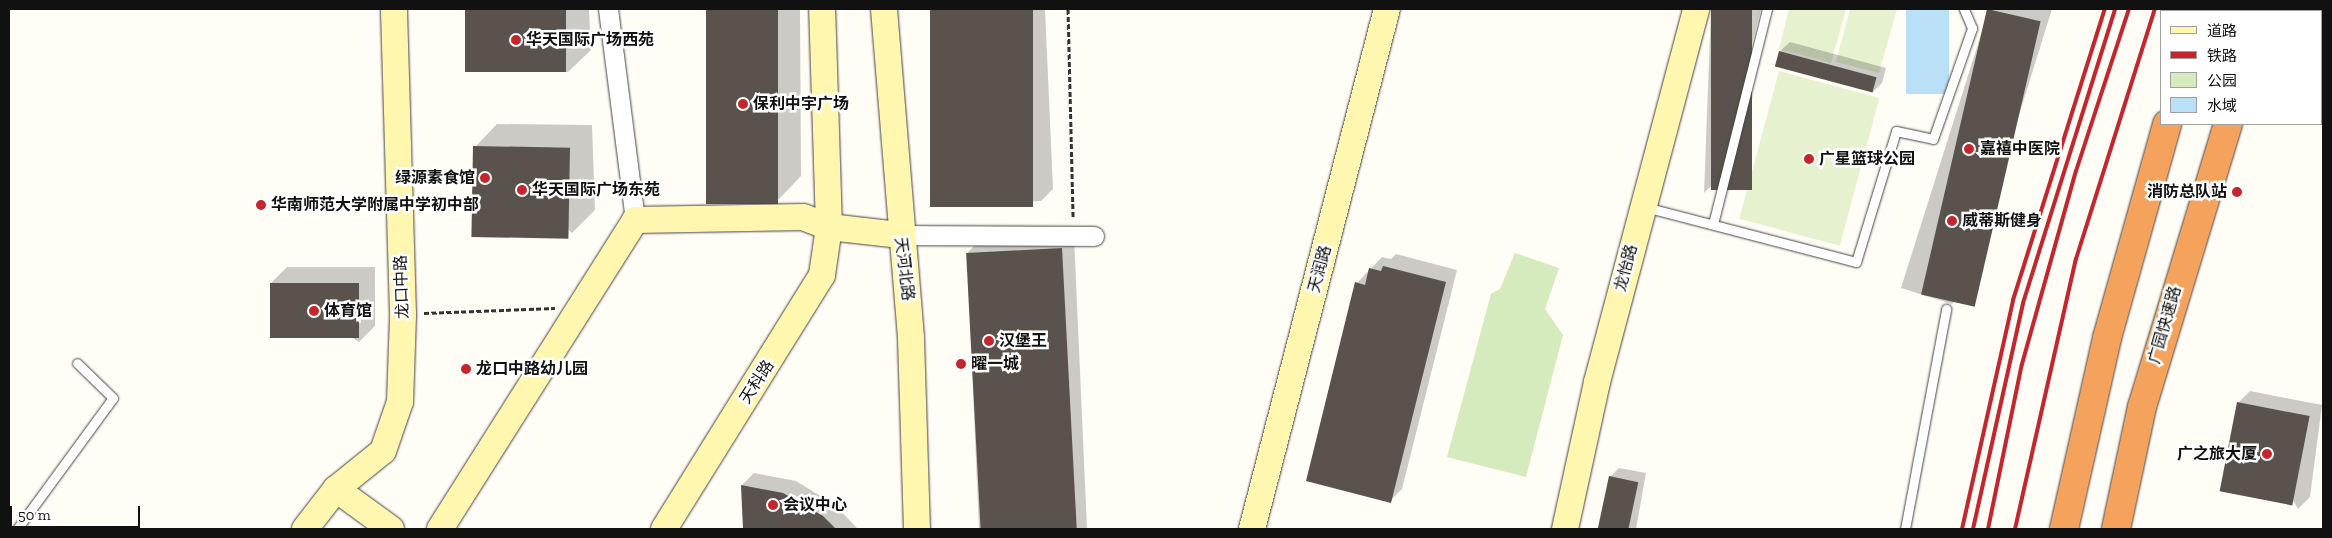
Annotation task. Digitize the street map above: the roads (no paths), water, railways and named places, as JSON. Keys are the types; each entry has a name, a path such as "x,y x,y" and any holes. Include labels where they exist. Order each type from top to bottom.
{"highway":[{"path":"2064,529 2107,338 2167,125"},
{"name":"广园快速路","path":"2116,529 2142,407 2228,125"}],"street":[{"name":"龙口中路","path":"305,529 336,489 383,451 394,426 404,371 394,9"},
{"path":"440,529 635,220 608,9"},
{"path":"822,9 829,227"},
{"name":"天河北路","path":"884,9 899,235 911,339 918,529"},
{"name":"天润路","path":"1252,529 1387,9"},
{"name":"龙怡路","path":"1564,529 1642,206 1696,9"},
{"path":"635,220 803,217 829,227 899,235 1094,236"},
{"name":"天科路","path":"664,529 808,304 822,275 829,227"},
{"path":"336,489 391,529"}],"lane":[{"path":"1712,224 1767,9"},
{"path":"1642,206 1856,262 1896,131 1933,139 1972,28 1964,9"},
{"path":"1905,529 1946,309"},
{"path":"17,529 113,398 76,363"}],"water":[{"path":"1906,9 1949,9 1949,94 1906,94"}],"railway":[{"path":"1962,529 2013,300 2105,9"},
{"path":"1973,529 2023,303 2115,9"},
{"path":"1988,529 2022,364 2076,171 2129,9"},
{"path":"2015,529 2076,259 2155,9"}],"place":[{"name":"华天国际广场西苑","path":"516,40"},
{"name":"保利中宇广场","path":"743,104"},
{"name":"嘉禧中医院","path":"1969,149"},
{"name":"广星篮球公园","path":"1809,159"},
{"name":"绿源素食馆","path":"485,178"},
{"name":"华天国际广场东苑","path":"522,190"},
{"name":"消防总队站","path":"2237,192"},
{"name":"华南师范大学附属中学初中部","path":"261,205"},
{"name":"威蒂斯健身","path":"1952,221"},
{"name":"体育馆","path":"314,311"},
{"name":"汉堡王","path":"989,341"},
{"name":"曜一城","path":"961,364"},
{"name":"龙口中路幼儿园","path":"466,369"},
{"name":"广之旅大厦","path":"2267,454"},
{"name":"会议中心","path":"773,505"}]}
